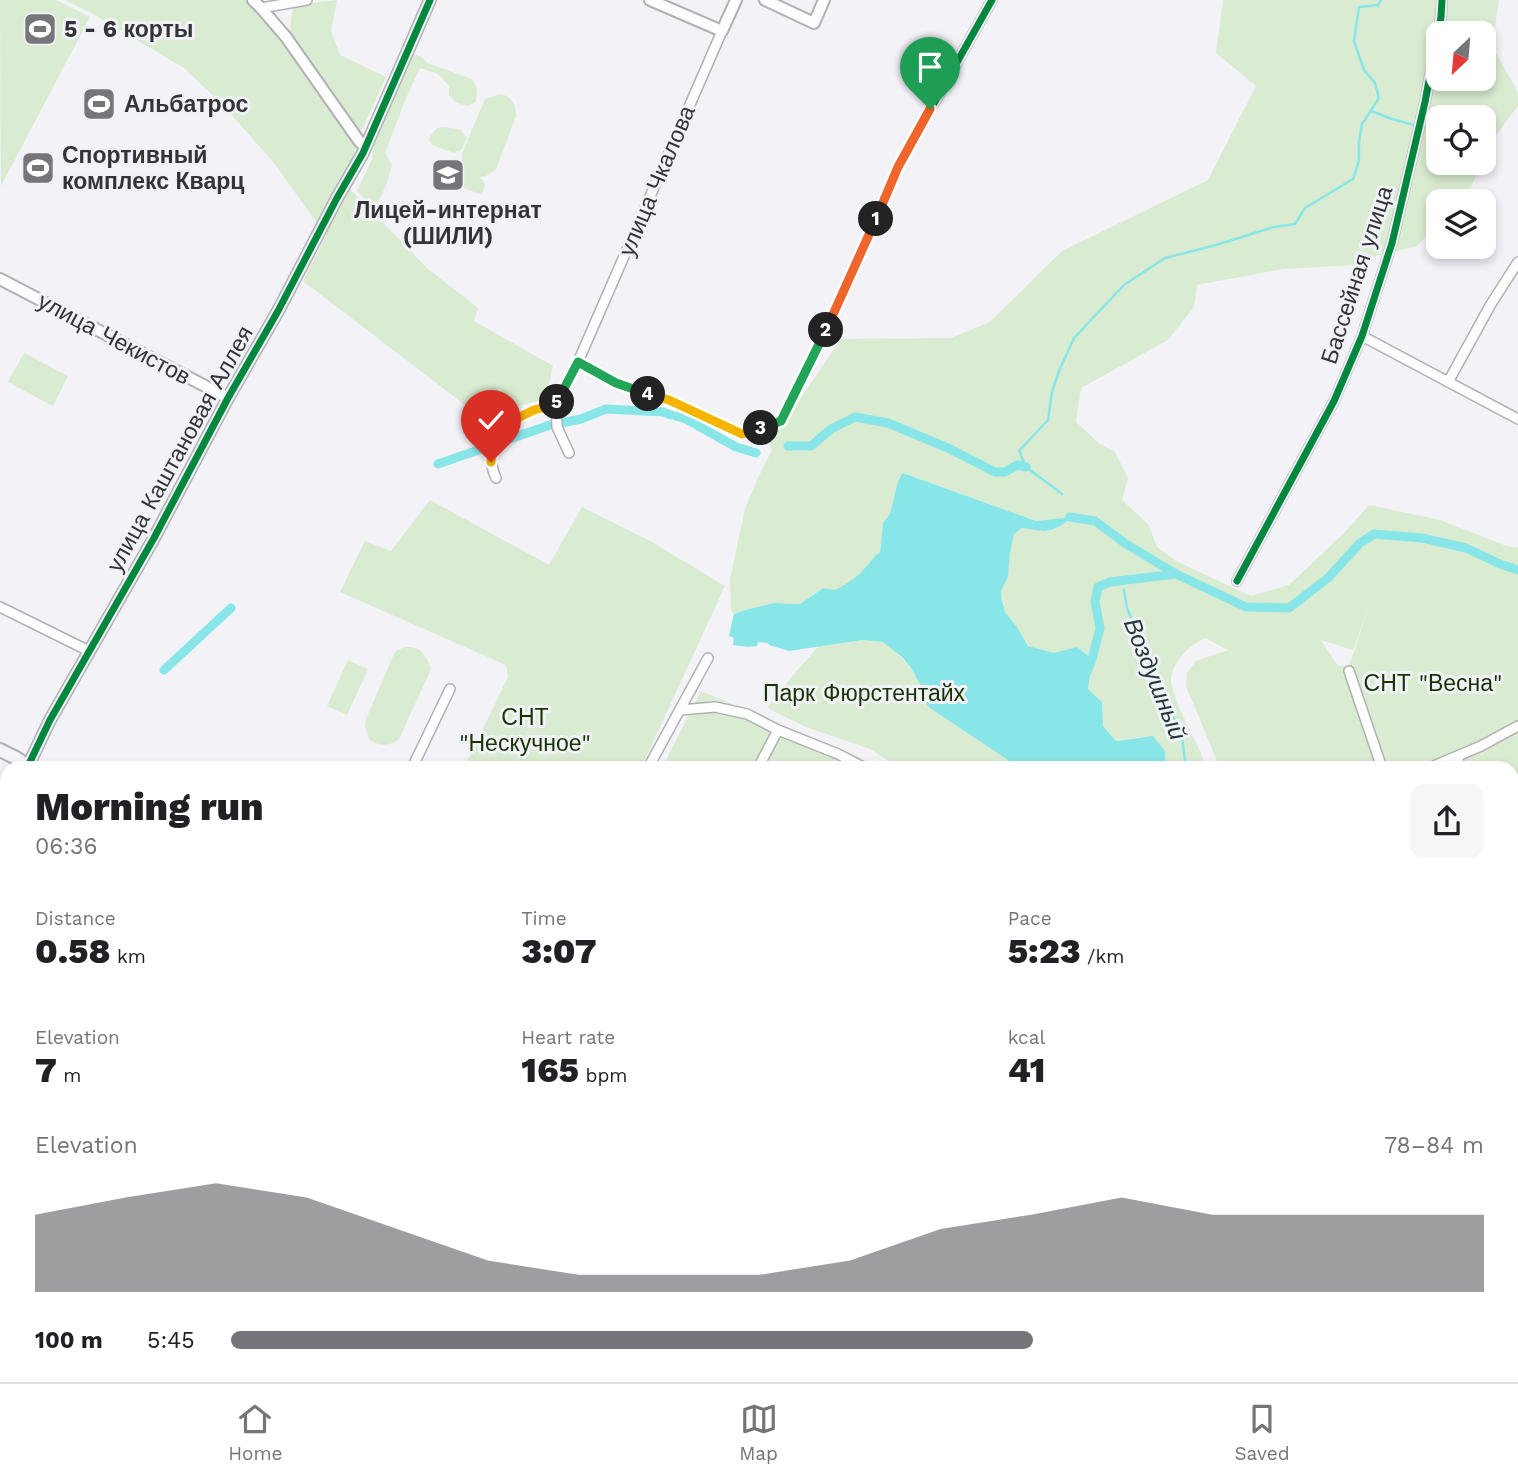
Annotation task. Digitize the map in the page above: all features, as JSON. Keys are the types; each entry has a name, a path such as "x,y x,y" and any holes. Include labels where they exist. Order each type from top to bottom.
{"main road":[{"path":"0,750 19,761"}],"street":[{"path":"257,4 307,0"},
{"name":"улица Каштановая Аллея","path":"33,761 50,720 154,538 365,149 430,0"},
{"path":"650,0 722,31"},
{"name":"улица Чкалова","path":"556,404 578,362 736,0"},
{"path":"765,0 814,23 824,0"},
{"path":"578,362 616,383 669,400 742,434 781,421 844,292 898,167 992,0"},
{"name":"Бассейная улица","path":"1237,581 1334,401 1362,336 1392,243 1425,102 1442,0"},
{"path":"257,4 286,37 365,149"},
{"path":"1448,382 1491,304 1518,262"},
{"name":"улица Чекистов","path":"0,279 228,398"},
{"path":"1362,336 1518,419"},
{"path":"496,478 492,471 491,444 497,428 534,410 556,404 556,423 569,453"},
{"path":"0,607 89,651"},
{"path":"652,761 708,658"},
{"path":"1349,671 1380,761"},
{"path":"415,761 450,690"},
{"path":"680,710 715,707 747,714 852,761"},
{"path":"1446,761 1518,726"},
{"path":"762,761 778,730"},
{"path":"1456,757 1458,761"}],"green space":[{"path":"0,0 56,0 90,17 1,186"},
{"path":"65,0 245,0 267,21 359,146 341,180 428,269 478,308 474,321 553,366 545,399 482,418 303,281 326,236 275,164 222,104 184,68"},
{"path":"337,0 331,31 340,55 386,77 363,128 357,132 289,37 293,5"},
{"name":"СНТ \"Весна\"","path":"1223,0 1499,0 1496,21 1426,21 1426,91 1496,91 1496,52 1518,93 1518,106 1496,135 1496,105 1426,105 1426,175 1476,175 1470,189 1426,189 1426,237 1417,246 1353,265 1283,269 1197,285 1194,307 1168,340 1081,388 1076,422 1100,444 1115,452 1128,478 1122,500 1148,524 1157,547 1176,561 1251,596 1289,585 1343,534 1369,505 1440,520 1518,548 1518,761 1217,761 1186,686 1187,673 1196,661 1228,650 1205,638 1183,654 1175,665 1171,679 1178,703 1203,761 1166,761 1165,751 1139,737 1116,741 1103,726 1102,702 1088,689 1090,676 1077,647 1054,654 1028,646 1005,612 1001,591 1008,577 1014,534 1022,528 1042,531 1052,529 1070,517 1036,521 904,473 898,481 890,514 883,523 880,552 854,578 835,591 822,588 800,604 774,603 734,614 731,610 730,580 745,509 772,450 763,435 783,424 841,339 951,338 990,322 1062,251 1208,180 1256,86 1216,53","holes":["1370,604 1349,666 1338,666 1321,640 1353,650"]},
{"path":"412,54 422,57 427,63 472,79 477,89 476,102 468,106 457,103 449,95 449,86 438,74 420,68 385,153 392,165 375,209 357,191 372,159 375,139"},
{"path":"500,94 512,102 516,116 496,169 479,177 485,185 480,194 458,186 462,154 485,99"},
{"path":"437,128 461,130 467,138 462,149 454,153 432,145 429,140"},
{"path":"24,353 68,376 53,406 8,382"},
{"name":"СНТ \"Нескучное\"","path":"430,500 549,565 582,507 650,541 725,586 644,761 467,761 508,677 506,665 340,592 365,541 391,551"},
{"name":"Парк Фюрстентайх","path":"862,640 883,642 890,646 911,668 921,686 965,730 1012,761 889,761 870,749 806,727 767,708 819,646"},
{"path":"406,647 416,648 423,653 431,669 399,739 388,744 377,743 369,739 365,727 366,719 394,654"},
{"path":"348,660 368,669 347,715 327,706"},
{"path":"701,691 866,761 666,761"}],"water":[{"path":"903,473 1036,521 1070,517 1052,529 1042,531 1022,528 1014,534 1008,577 1001,591 1005,612 1028,646 1054,653 1077,647 1096,662 1088,689 1102,702 1103,726 1116,741 1153,736 1165,751 1166,761 1010,761 930,708 923,700 921,686 911,668 883,642 862,640 789,651 768,643 758,642 757,646 748,647 733,645 734,638 729,636 734,614 774,603 800,604 823,588 839,588 861,572 880,552 883,523 890,514 898,481"}],"waterway":[{"name":"Воздушный","path":"1062,494 1026,467 1019,451 1048,420 1052,392 1074,338 1124,285 1165,258 1274,227 1295,224 1305,208 1353,179 1359,161 1362,124 1379,98 1375,83 1364,70 1354,41 1359,7 1378,5 1381,0"},
{"path":"1371,111 1414,125"},
{"path":"438,464 550,425 581,419 606,409 663,412 671,415"},
{"path":"676,416 736,447 756,453"},
{"path":"788,446 811,446 831,429 855,417 888,423 948,448 995,472 1005,472 1017,465 1026,467"},
{"path":"1070,517 1095,521 1126,544 1176,574 1246,607 1289,608 1328,578 1360,543 1374,534 1422,538 1466,548 1518,570"},
{"path":"1092,659 1100,628 1095,602 1098,587 1110,582 1176,574"},
{"name":"Воздушный","path":"1124,590 1127,608 1182,737 1185,761"},
{"path":"164,670 231,608"}],"cycle path":[{"path":"30,761 50,720 154,538 363,153 430,0"},
{"path":"578,362 616,383 669,400 742,434 781,421 844,292 898,167 992,0"},
{"path":"1237,581 1334,401 1362,336 1392,243 1425,102 1442,0"}],"place":[{"name":"5 - 6 корты","path":"40,29"},
{"name":"Альбатрос","path":"99,104"},
{"name":"Спортивный комплекс Кварц","path":"38,168"},
{"name":"Лицей-интернат (ШИЛИ)","path":"448,175"}],"route":[{"path":"491,462 490,439 497,428 534,410 556,404 578,362 616,383 669,400 742,434 781,421 844,292 898,167 930,109"}]}
